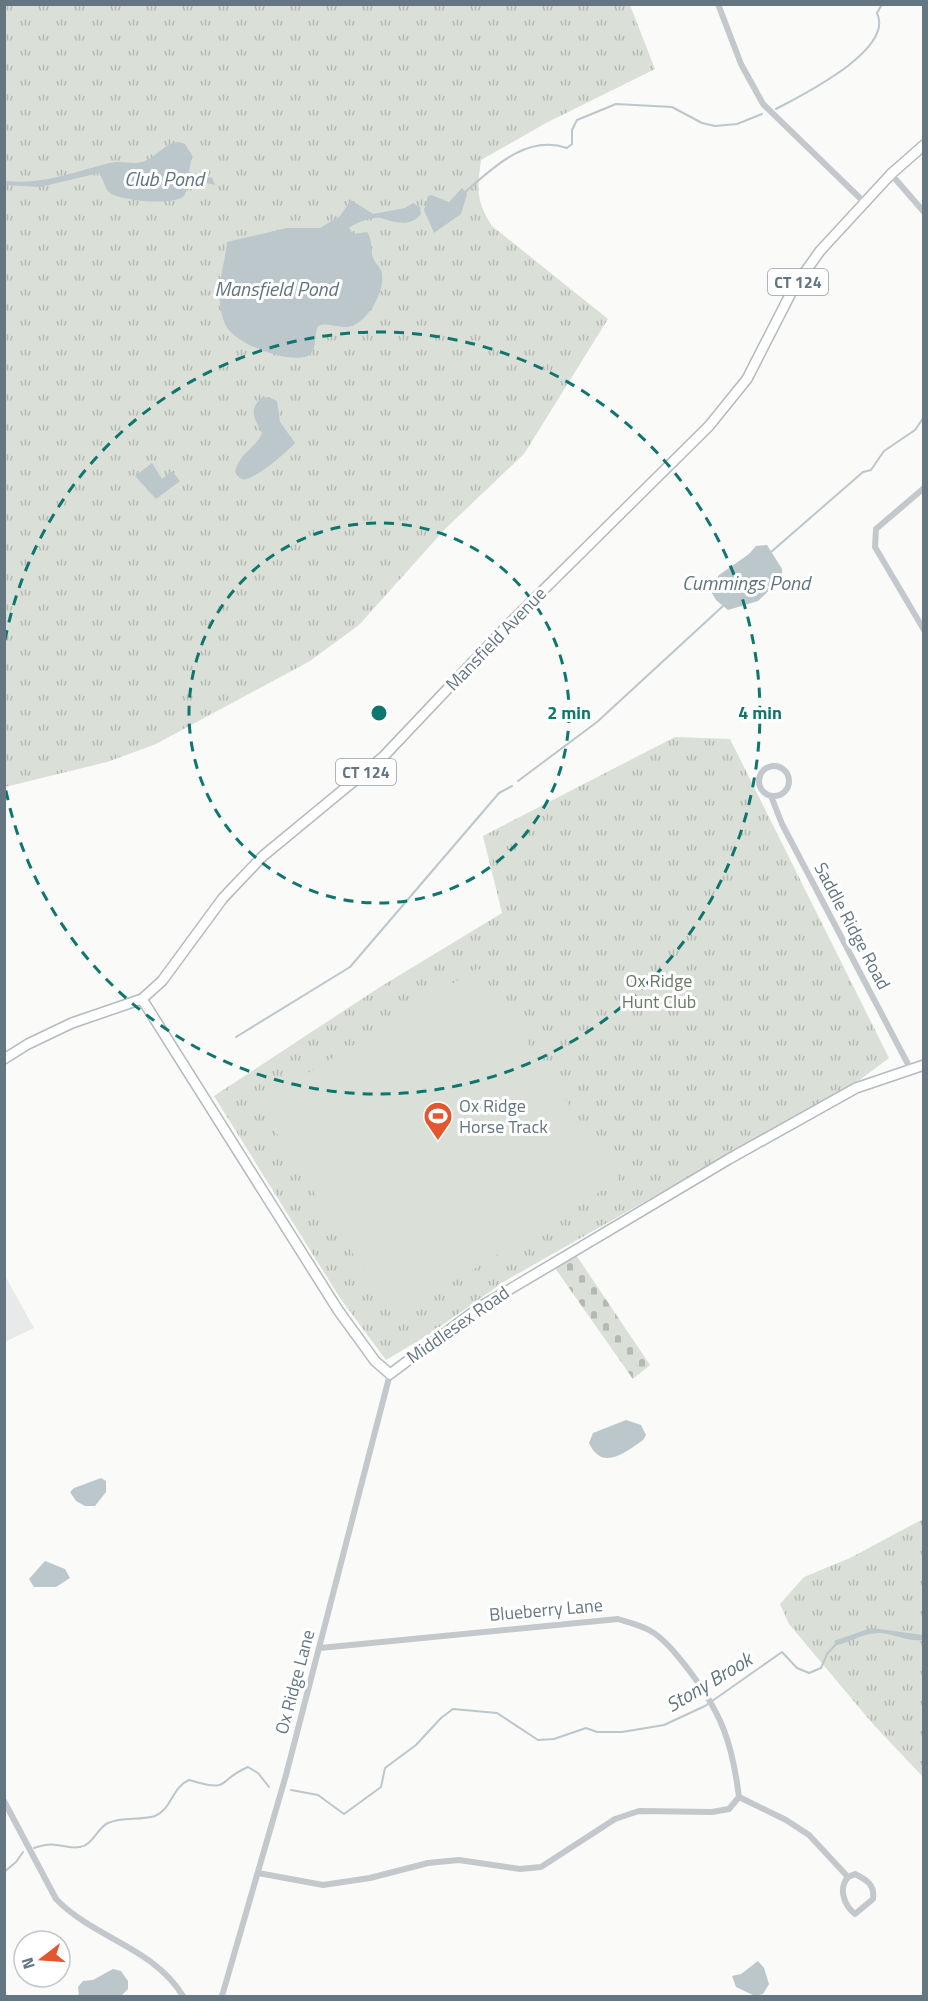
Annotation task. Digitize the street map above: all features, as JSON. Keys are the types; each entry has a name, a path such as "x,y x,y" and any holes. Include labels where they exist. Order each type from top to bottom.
{"main road":[{"name":"Mansfield Avenue","path":"4,1059 28,1044 72,1023 142,999 162,981 223,898 263,856 383,757 508,625 709,426 747,379 793,289 820,251 891,174 924,145"},
{"name":"Middlesex Road","path":"142,999 338,1310 375,1361 390,1374 480,1307 709,1171 856,1088 909,1068 924,1065"}],"street":[{"path":"718,4 741,64 763,104 865,203"},
{"path":"891,174 924,212"},
{"path":"924,488 876,529 875,547 924,630"},
{"name":"Saddle Ridge Road","path":"771,796 784,792 789,784 786,771 778,766 767,767 760,776 760,786 771,796 782,824 909,1068"},
{"name":"Ox Ridge Lane","path":"222,1996 320,1648 390,1374"},
{"name":"Blueberry Lane","path":"320,1648 618,1618 649,1630 675,1651 707,1695 723,1722 732,1753 739,1797"},
{"path":"258,1873 323,1885 370,1878 428,1863 459,1860 520,1869 541,1867 615,1819 639,1811 712,1812 729,1809 739,1797 809,1834 848,1877"},
{"path":"4,1800 56,1899 69,1912 97,1932 152,1960 168,1974 183,1996"},
{"path":"855,1874 867,1881 874,1893 867,1906 855,1914 844,1901 843,1887 848,1877 855,1874"}],"shaded area":[{"path":"4,1274 34,1328 5,1342 4,1342"}],"green space":[{"path":"5,5 630,5 655,69 546,123 481,160 480,202 492,226 608,319 524,454 446,528 359,625 310,661 156,744 107,762 5,787"},
{"name":"Ox Ridge Hunt Club","path":"675,737 730,739 889,1058 861,1079 505,1281 428,1335 386,1360 340,1298 214,1096 380,987 502,913 483,836"},
{"name":"Ox Ridge Horse Track","path":"478,968 619,1180 394,1318 258,1104"},
{"path":"576,1255 650,1365 633,1379 555,1268"},
{"path":"923,1519 923,1777 872,1723 789,1624 780,1604 804,1577 850,1558"}],"water":[{"name":"Club Pond","path":"178,142 185,144 192,155 189,172 212,178 215,185 188,178 184,196 159,202 116,196 106,189 99,173 40,187 5,185 5,181 19,182 58,177 114,162 142,162 168,145"},
{"path":"462,188 467,194 461,214 434,233 424,210 428,196 449,202"},
{"name":"Mansfield Pond","path":"351,200 373,214 405,208 413,203 420,207 421,214 407,222 374,218 359,222 349,228 353,234 367,232 373,258 381,270 382,285 376,302 366,316 349,327 318,326 313,351 308,356 299,358 275,355 239,339 225,324 220,301 220,282 227,242 287,228 320,228 340,216"},
{"path":"269,397 277,401 280,422 295,443 278,459 254,476 242,479 235,472 237,466 262,433 254,415 255,407 261,398"},
{"path":"152,463 162,479 172,471 180,481 156,499 135,476"},
{"name":"Cummings Pond","path":"767,545 782,569 782,578 758,601 728,610 716,600 710,590 719,575 749,554 756,546"},
{"path":"626,1420 641,1425 646,1435 643,1440 614,1457 607,1458 594,1452 589,1443 593,1433"},
{"path":"101,1478 106,1481 106,1492 95,1506 85,1506 76,1501 70,1492 74,1488"},
{"path":"45,1561 65,1569 70,1578 56,1587 34,1587 29,1579"},
{"path":"871,1628 923,1635 923,1640 875,1633 837,1645 834,1641"},
{"path":"758,1961 764,1968 769,1984 763,1994 755,1996 736,1987 732,1976 741,1974"},
{"path":"113,1969 121,1971 128,1981 128,1989 122,1995 79,1996 78,1987 83,1981 93,1980"}],"waterway":[{"path":"776,109 823,83 859,56 872,42 879,27 877,13 882,4"},
{"path":"464,193 499,164 524,149 552,145 567,148 572,144 572,130 577,120 616,104 672,107 702,123 715,126 737,124 762,114"},
{"path":"771,552 863,472 871,470 884,451 915,430 924,417"},
{"path":"518,781 597,722 723,606"},
{"path":"236,1037 350,967 499,793 512,786"},
{"name":"Stony Brook","path":"291,1790 318,1795 344,1814 381,1787 385,1768 416,1745 441,1718 453,1709 497,1713 538,1740 554,1739 586,1728 597,1732 622,1732 664,1725 705,1706 782,1652 797,1668 809,1673 821,1668 827,1654 838,1642"},
{"name":"Stony Brook","path":"34,1848 49,1844 74,1848 84,1846 108,1823 155,1816 161,1813 183,1783 189,1780 203,1784 223,1784 248,1767 258,1773 269,1787"},
{"name":"Stony Brook","path":"4,1872 16,1862 23,1852"}],"place":[{"name":"Ox Ridge Horse Track","path":"438,1142"}]}
